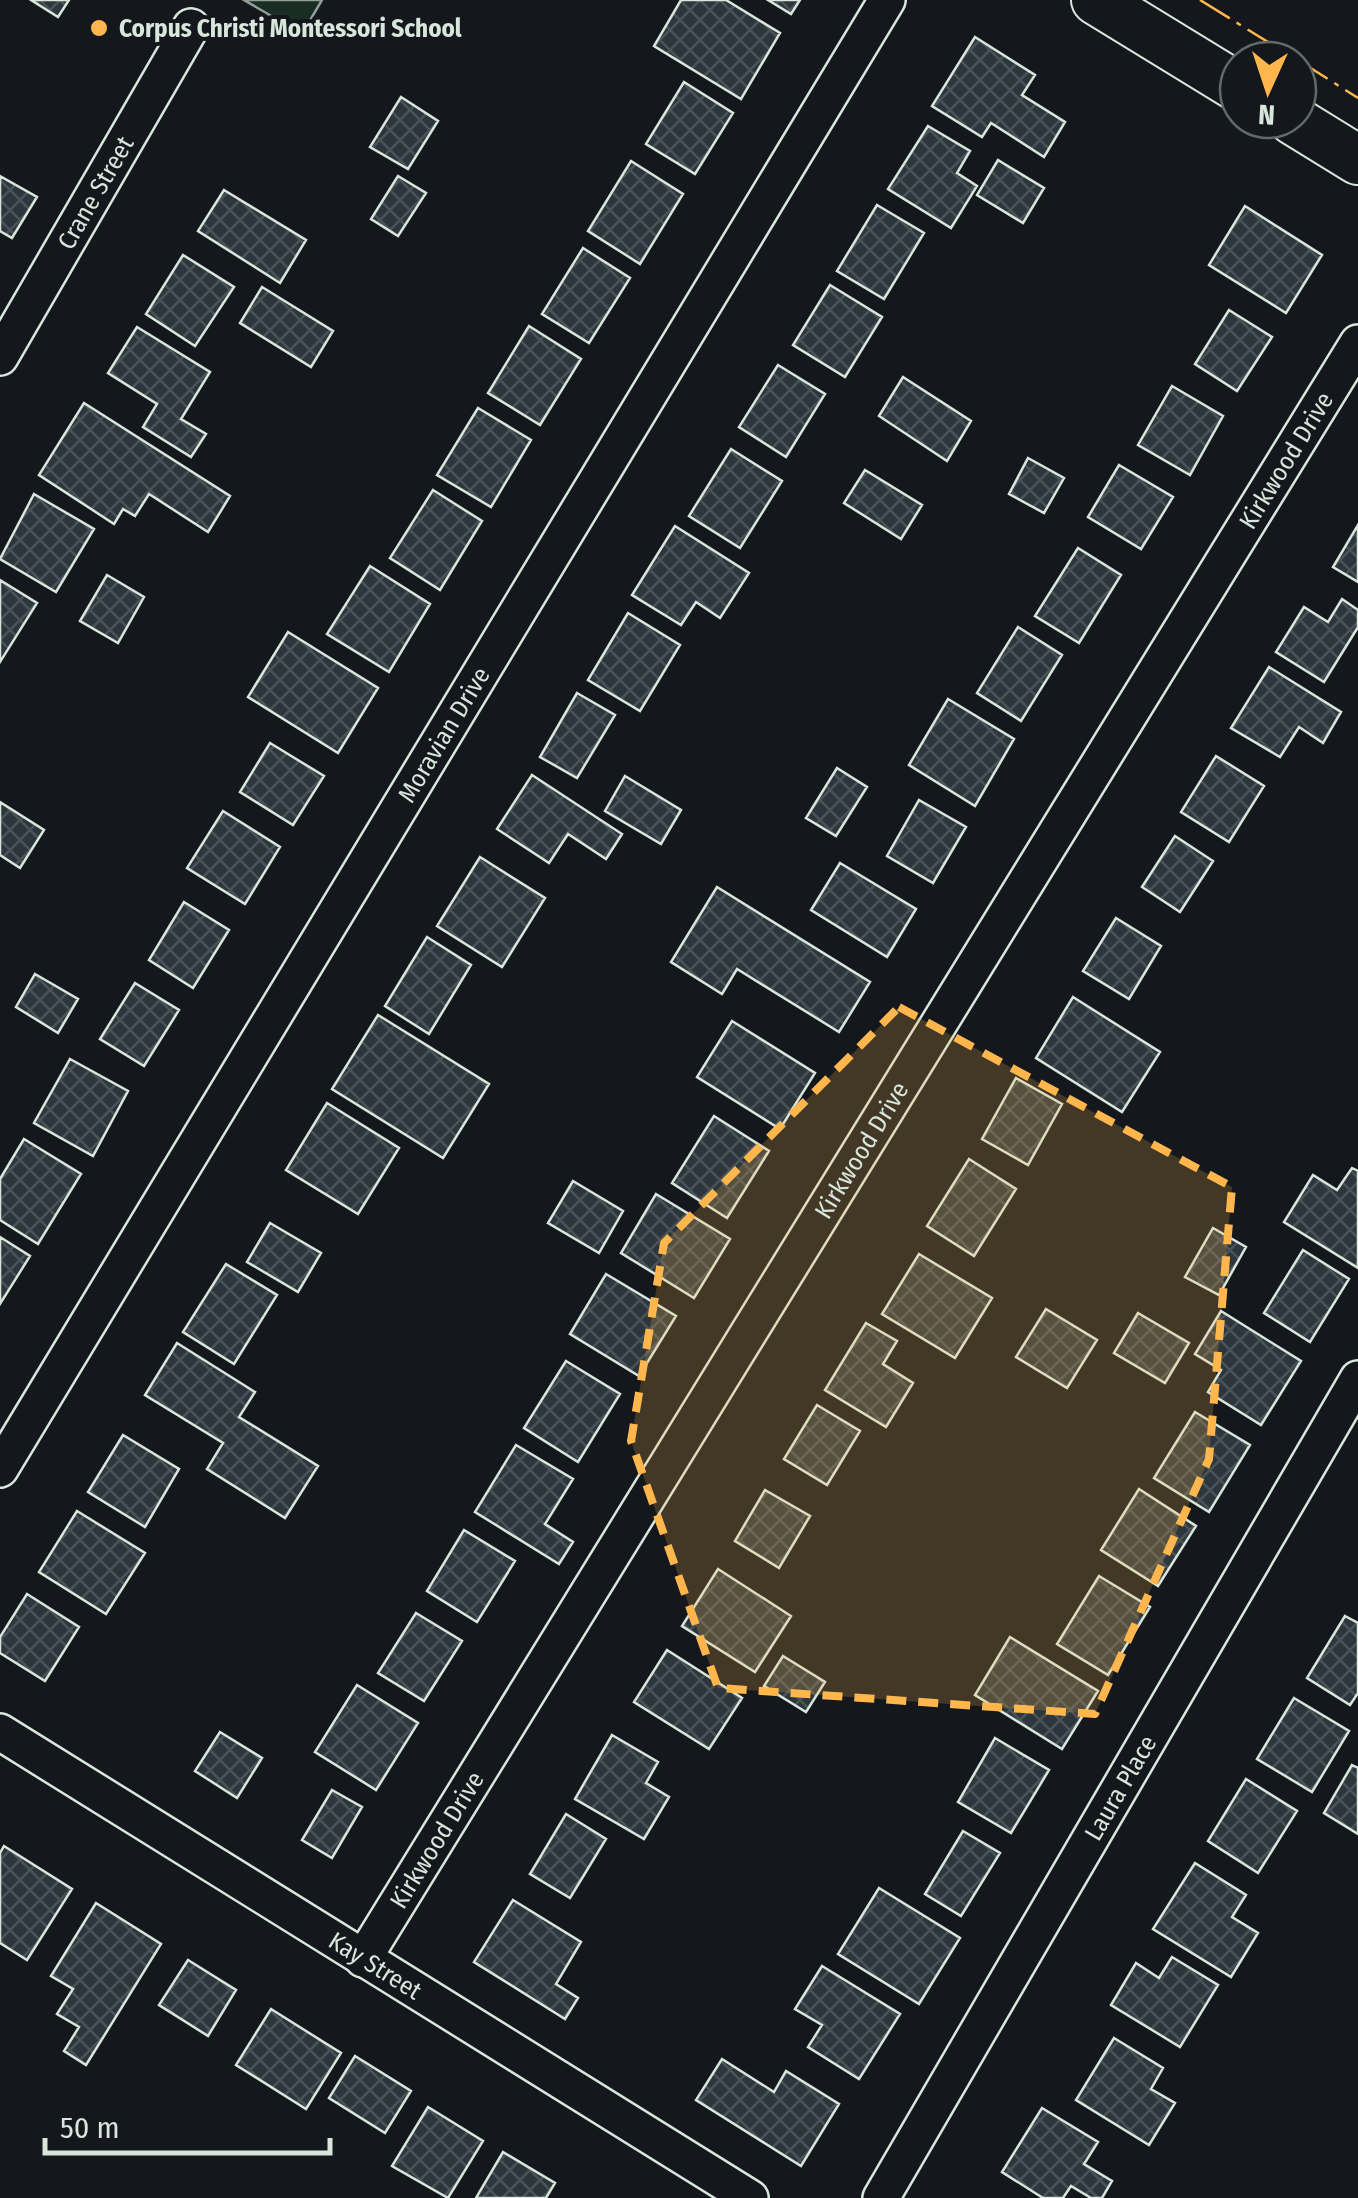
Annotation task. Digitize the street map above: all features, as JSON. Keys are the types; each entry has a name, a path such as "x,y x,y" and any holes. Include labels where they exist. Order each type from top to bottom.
{"main road":[{"path":"1096,0 1218,74"},
{"path":"1318,135 1358,160"}],"street":[{"name":"Moravian Drive","path":"0,1469 887,0"},
{"name":"Crane Street","path":"1,354 191,26"},
{"name":"Kirkwood Drive","path":"363,1959 1358,343"},
{"name":"Laura Place","path":"881,2198 1358,1379"},
{"name":"Kay Street","path":"0,1732 750,2198"}],"highlighted area":[{"path":"899,1007 1232,1187 1209,1459 1095,1714 718,1688 631,1441 664,1243"}],"green space":[{"path":"244,0 322,0 302,34"}],"building":[{"path":"31,0 69,0 58,17"},
{"path":"681,0 726,0 780,33 741,99 654,46"},
{"path":"768,0 800,0 791,14"},
{"path":"975,37 1035,75 1022,95 1065,122 1044,157 991,123 982,137 932,106"},
{"path":"684,82 733,113 695,174 646,144"},
{"path":"401,97 438,121 408,169 370,147"},
{"path":"928,126 970,151 957,173 977,186 951,228 888,189"},
{"path":"998,160 1044,188 1023,223 977,195"},
{"path":"631,161 683,194 640,264 588,231"},
{"path":"0,176 37,197 12,238 0,231"},
{"path":"398,176 426,193 398,236 371,219"},
{"path":"224,190 306,240 280,283 198,231"},
{"path":"877,205 924,233 884,299 837,271"},
{"path":"1245,206 1322,255 1286,313 1209,265"},
{"path":"583,248 630,278 589,343 542,314"},
{"path":"183,255 234,287 195,346 146,314"},
{"path":"830,285 882,317 845,377 793,345"},
{"path":"262,287 333,331 311,367 240,323"},
{"path":"1229,310 1272,337 1237,391 1195,364"},
{"path":"529,326 581,359 540,425 488,393"},
{"path":"137,327 210,372 181,419 206,434 191,457 143,427 157,404 108,373"},
{"path":"778,365 825,394 786,457 739,427"},
{"path":"903,377 971,421 947,461 879,416"},
{"path":"1172,386 1223,416 1190,475 1138,445"},
{"path":"84,403 230,496 208,532 149,494 135,516 123,509 114,524 39,475"},
{"path":"478,408 531,440 491,507 437,475"},
{"path":"731,449 782,481 740,548 689,516"},
{"path":"1028,458 1064,478 1044,513 1009,494"},
{"path":"1119,465 1173,497 1141,549 1088,517"},
{"path":"865,470 922,505 901,539 844,503"},
{"path":"433,490 482,521 440,590 390,558"},
{"path":"34,494 94,529 56,592 0,559"},
{"path":"1358,525 1358,582 1333,567"},
{"path":"675,526 749,573 720,618 696,602 681,625 632,595"},
{"path":"1078,548 1121,575 1079,643 1035,616"},
{"path":"370,566 430,604 389,672 327,634"},
{"path":"107,575 144,597 118,643 80,621"},
{"path":"0,580 37,603 0,662"},
{"path":"1342,599 1358,610 1358,627 1324,682 1276,652 1304,607 1328,622"},
{"path":"628,613 680,645 640,711 588,680"},
{"path":"1018,627 1062,655 1021,721 977,693"},
{"path":"288,632 378,688 338,753 248,697"},
{"path":"1269,667 1341,712 1323,743 1299,727 1280,757 1231,728"},
{"path":"577,693 615,715 577,778 540,757"},
{"path":"948,699 1014,739 975,806 909,765"},
{"path":"270,743 324,776 293,825 240,792"},
{"path":"1216,756 1264,786 1229,842 1181,812"},
{"path":"837,768 867,787 836,836 806,818"},
{"path":"532,775 622,834 606,859 568,834 549,863 497,829"},
{"path":"625,776 681,810 661,844 605,811"},
{"path":"919,800 966,827 933,883 887,856"},
{"path":"0,802 44,830 20,868 0,855"},
{"path":"223,811 280,847 245,904 187,868"},
{"path":"1175,836 1213,861 1180,912 1142,887"},
{"path":"480,857 545,898 502,967 437,926"},
{"path":"840,863 916,909 887,957 811,910"},
{"path":"717,887 870,982 839,1032 737,969 722,994 671,962"},
{"path":"184,902 229,930 193,988 149,960"},
{"path":"1116,918 1161,946 1129,999 1083,971"},
{"path":"427,937 471,965 429,1034 385,1006"},
{"path":"35,974 78,999 58,1033 16,1007"},
{"path":"135,983 179,1010 144,1066 100,1039"},
{"path":"1073,997 1160,1052 1122,1112 1036,1058"},
{"path":"378,1015 489,1084 443,1158 332,1089"},
{"path":"732,1021 815,1073 780,1129 697,1077"},
{"path":"70,1059 128,1091 93,1156 34,1123"},
{"path":"1016,1078 1062,1104 1028,1165 982,1139"},
{"path":"327,1103 399,1148 358,1214 286,1170"},
{"path":"714,1116 769,1151 727,1218 672,1183"},
{"path":"24,1139 81,1174 38,1244 0,1220 0,1179"},
{"path":"969,1159 1016,1189 974,1256 927,1226"},
{"path":"1352,1168 1358,1171 1358,1268 1284,1222 1313,1175 1337,1190"},
{"path":"573,1181 623,1211 599,1253 548,1223"},
{"path":"656,1194 730,1239 694,1298 621,1253"},
{"path":"270,1223 321,1253 298,1292 247,1262"},
{"path":"1213,1228 1246,1247 1219,1295 1185,1277"},
{"path":"0,1237 30,1256 0,1304"},
{"path":"1303,1250 1349,1279 1310,1342 1264,1313"},
{"path":"919,1254 992,1298 955,1358 882,1314"},
{"path":"226,1264 277,1295 234,1364 183,1332"},
{"path":"606,1274 676,1316 639,1376 570,1334"},
{"path":"1046,1309 1097,1340 1067,1388 1016,1357"},
{"path":"1221,1311 1301,1361 1261,1425 1208,1392 1221,1370 1195,1354"},
{"path":"1138,1313 1189,1343 1165,1383 1114,1353"},
{"path":"866,1323 897,1341 883,1364 913,1383 886,1427 825,1390"},
{"path":"177,1343 255,1392 239,1417 318,1466 285,1518 207,1469 223,1443 145,1395"},
{"path":"566,1361 620,1394 578,1462 524,1428"},
{"path":"817,1405 860,1431 827,1485 784,1459"},
{"path":"1195,1412 1250,1445 1209,1512 1154,1478"},
{"path":"123,1435 179,1469 145,1527 88,1492"},
{"path":"516,1445 573,1479 545,1524 573,1542 559,1564 475,1512"},
{"path":"1139,1489 1196,1526 1158,1586 1101,1550"},
{"path":"765,1490 810,1516 779,1568 735,1541"},
{"path":"77,1511 145,1553 106,1614 39,1572"},
{"path":"464,1530 515,1561 477,1622 427,1591"},
{"path":"718,1569 791,1616 755,1672 682,1626"},
{"path":"1099,1576 1150,1607 1108,1675 1057,1644"},
{"path":"27,1594 79,1627 45,1681 0,1653 0,1637"},
{"path":"416,1613 462,1641 424,1701 378,1673"},
{"path":"1345,1616 1358,1623 1358,1693 1350,1705 1307,1678"},
{"path":"1010,1637 1098,1691 1062,1749 975,1695"},
{"path":"667,1650 742,1698 709,1749 634,1702"},
{"path":"783,1656 825,1682 806,1712 764,1686"},
{"path":"357,1685 418,1723 376,1790 315,1752"},
{"path":"1294,1698 1349,1731 1312,1792 1257,1759"},
{"path":"220,1732 262,1758 237,1798 195,1771"},
{"path":"612,1735 658,1762 646,1783 669,1797 644,1839 575,1799"},
{"path":"995,1738 1049,1770 1011,1833 958,1802"},
{"path":"1352,1765 1358,1768 1358,1834 1324,1813"},
{"path":"1246,1779 1297,1811 1258,1873 1208,1841"},
{"path":"332,1790 362,1807 332,1858 302,1840"},
{"path":"566,1814 606,1839 570,1898 530,1874"},
{"path":"963,1831 1000,1853 961,1916 925,1894"},
{"path":"4,1846 72,1889 27,1960 0,1943 0,1853"},
{"path":"1195,1863 1246,1895 1232,1917 1258,1933 1231,1977 1153,1929"},
{"path":"879,1888 960,1938 919,2004 838,1954"},
{"path":"513,1900 581,1942 556,1984 578,1998 565,2019 474,1962"},
{"path":"96,1903 161,1944 86,2065 64,2051 79,2027 57,2014 73,1989 51,1976"},
{"path":"1172,1957 1218,1985 1180,2047 1111,2005 1136,1963 1159,1978"},
{"path":"188,1960 236,1990 208,2036 159,2005"},
{"path":"822,1966 900,2014 859,2079 808,2047 822,2025 795,2009"},
{"path":"271,2009 341,2053 306,2109 236,2065"},
{"path":"1114,2038 1163,2068 1151,2089 1175,2103 1149,2145 1076,2100"},
{"path":"355,2056 411,2091 385,2133 329,2098"},
{"path":"722,2059 774,2092 786,2071 839,2104 801,2166 696,2100"},
{"path":"428,2107 483,2141 448,2198 392,2166"},
{"path":"1042,2108 1098,2142 1084,2164 1112,2181 1102,2198 1091,2198 1071,2186 1063,2198 1043,2198 1002,2172"},
{"path":"503,2152 555,2183 546,2198 476,2198"}],"power":[{"path":"1200,0 1265,40"},
{"path":"1318,73 1358,98"}],"place":[{"name":"Corpus Christi Montessori School","path":"99,28"}]}
